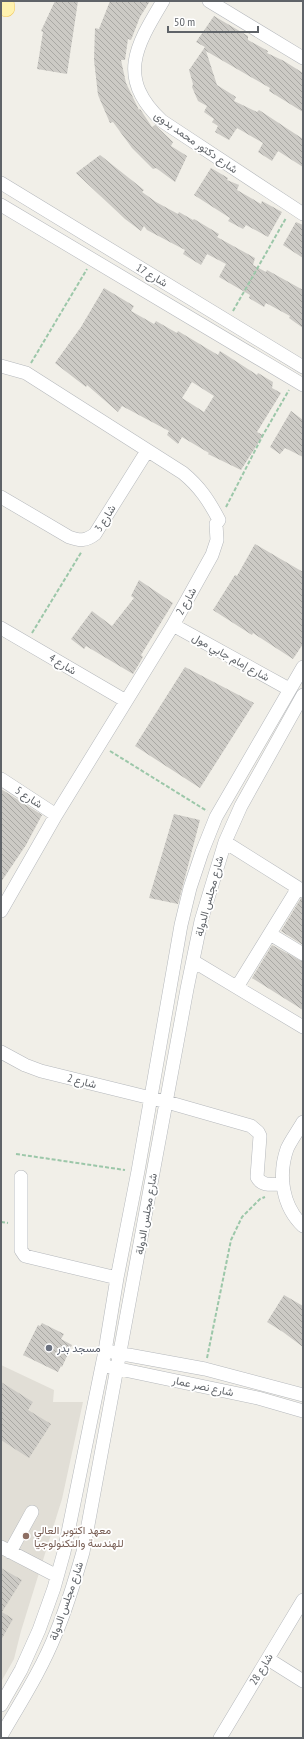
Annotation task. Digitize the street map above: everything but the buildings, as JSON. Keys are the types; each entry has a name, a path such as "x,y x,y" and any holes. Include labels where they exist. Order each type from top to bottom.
{"street":[{"name":"شارع دكتور محمد بدوى","path":"163,1 143,34 137,49 135,70 136,81 141,96 150,110 162,121 298,210"},
{"path":"209,1 303,58"},
{"name":"شارع 17","path":"1,183 303,367"},
{"name":"شارع 17","path":"1,205 299,383"},
{"path":"1,366 26,373 183,473 196,483 206,496 219,520"},
{"name":"شارع 3","path":"1,497 69,537 79,541 89,539 96,534 147,451"},
{"name":"شارع 2","path":"1,911 4,897 101,745 126,701 173,625 212,555 217,540 216,524 219,520"},
{"name":"شارع إمام جابي مول","path":"173,625 289,689"},
{"name":"شارع 4","path":"1,628 126,701"},
{"name":"شارع مجلس الدولة","path":"1,1705 21,1670 39,1630 64,1552 106,1351 117,1278 138,1171 181,925 190,888 216,817 303,666"},
{"name":"شارع مجلس الدولة","path":"1,1736 37,1674 56,1634 71,1594 83,1552 203,914 225,842 241,806 303,695"},
{"name":"شارع 5","path":"1,779 56,815"},
{"path":"225,842 301,890 270,934 237,987"},
{"path":"270,934 303,954"},
{"path":"193,961 303,1027"},
{"name":"شارع 2","path":"1,1052 25,1065 41,1071 167,1102 255,1128 260,1136 257,1178 263,1184 283,1186"},
{"path":"303,1122 288,1148 282,1168 283,1186 288,1206 298,1222 303,1226"},
{"path":"21,1177 21,1250 25,1256 117,1278"},
{"name":"شارع نصر عمار","path":"106,1351 205,1369 303,1395"},
{"name":"شارع نصر عمار","path":"102,1366 118,1368 258,1398 303,1411"},
{"path":"32,1512 6,1550 57,1576"},
{"name":"شارع 28","path":"220,1738 303,1600"},
{"path":"268,1659 303,1681"}],"path":[{"path":"228,321 298,210"},
{"path":"26,373 93,259"},
{"path":"219,520 263,435 299,383"},
{"path":"27,643 89,539"},
{"path":"101,745 216,817"},
{"path":"16,1154 138,1171"},
{"path":"205,1369 231,1240 242,1217 260,1199 283,1186"}],"shaded area":[{"path":"1,1365 54,1390 53,1402 83,1402 62,1499 21,1631 14,1659 1,1682"}],"place":[{"name":"مسجد بدر","path":"49,1348"},
{"name":"معهد اكتوبر العالي للهندسة والتكنولوجيا","path":"26,1536"}]}
